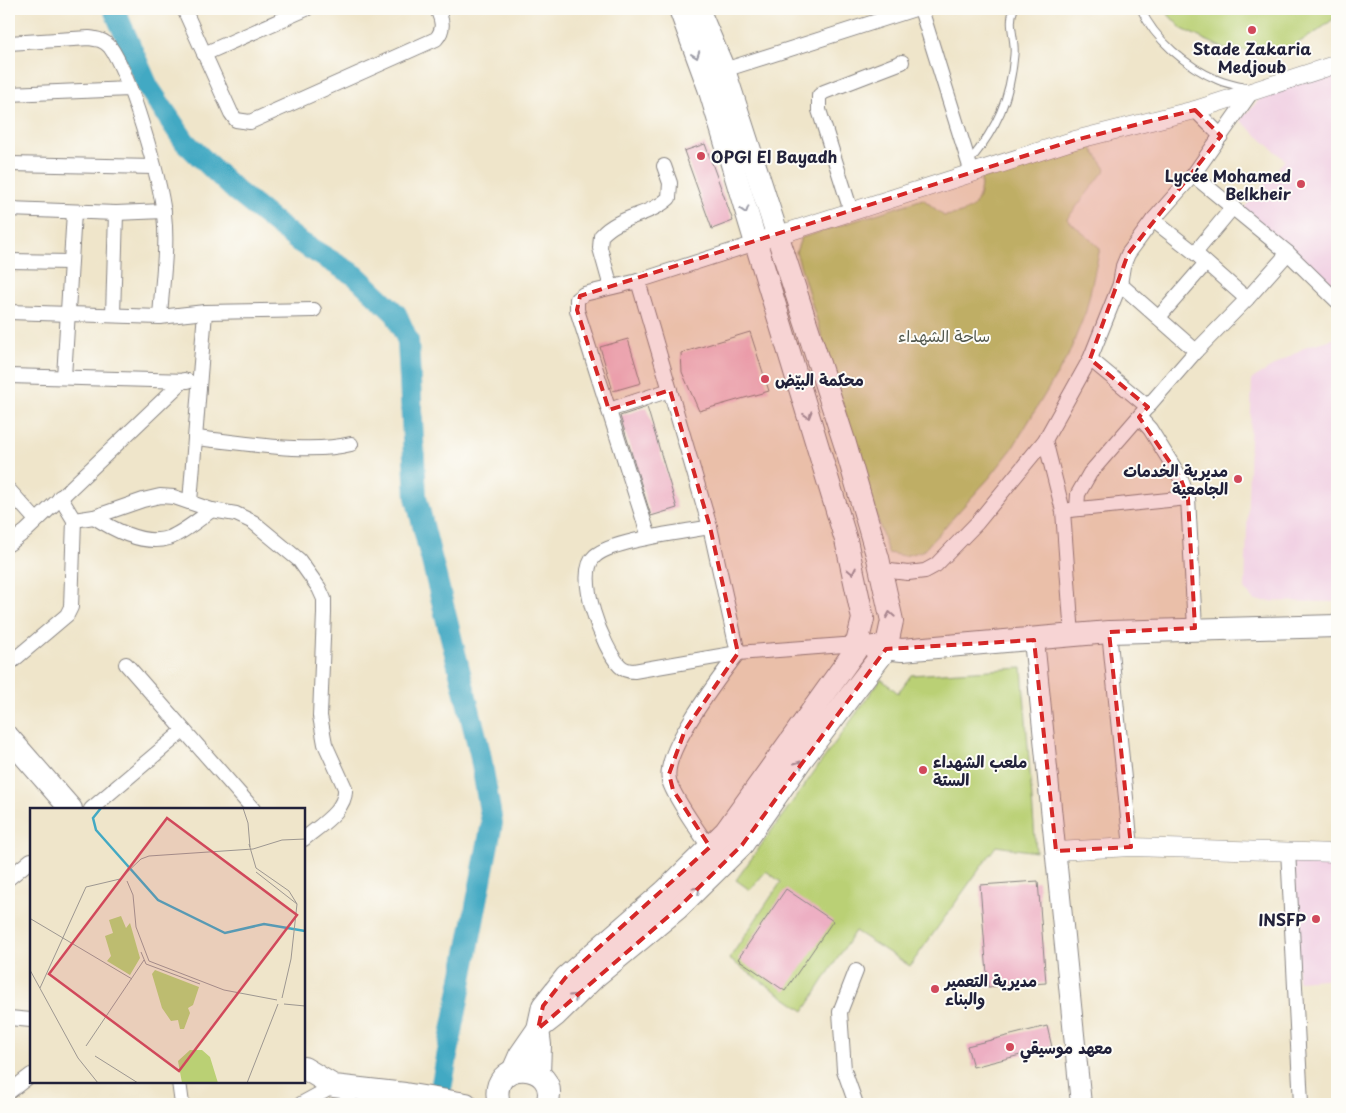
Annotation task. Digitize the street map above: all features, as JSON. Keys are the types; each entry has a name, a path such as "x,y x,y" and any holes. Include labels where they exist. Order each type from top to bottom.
{"main road":[{"path":"539,1074 540,1045 538,1029 543,1006 566,977 717,856 742,845 802,759 886,649 892,621 881,570 805,316 767,239 680,9"},
{"path":"698,9 724,70 767,239 780,321 846,540 863,619 857,644 732,823 717,856"},
{"path":"780,321 805,316"},
{"path":"857,644 902,650 1109,632 1195,628 1337,626"},
{"path":"1034,640 1081,1104"},
{"path":"9,738 70,808"},
{"path":"472,1104 499,1097 502,1080 513,1071 520,1055 538,1029"},
{"path":"305,1069 344,1093 406,1094 466,1104"},
{"path":"513,1071 528,1070 539,1074 546,1084 549,1103"}],"street":[{"path":"184,9 231,113 236,120 250,122 436,39 440,34 442,22 437,9"},
{"path":"204,54 306,9"},
{"path":"724,70 915,9"},
{"path":"921,9 971,167"},
{"path":"9,43 100,39 110,47 130,89 154,167 164,211 165,228 160,317"},
{"path":"852,211 819,110 819,96 824,92 902,62"},
{"path":"649,537 577,310 577,303 584,294 638,281 767,239 852,211 971,167 1195,110 1337,64"},
{"path":"9,94 130,89"},
{"path":"881,570 908,574 925,571 936,565 977,523 1045,440 1090,359 1120,284 1123,266 1128,254 1153,220 1194,175 1253,90"},
{"path":"1195,110 1221,136"},
{"path":"9,164 154,167"},
{"path":"611,287 600,248 601,236 618,223 656,208 669,198 670,183 664,166"},
{"path":"1194,175 1288,253 1337,301"},
{"path":"1196,253 1233,207"},
{"path":"9,209 116,213 164,211"},
{"path":"64,377 74,212"},
{"path":"113,315 116,213"},
{"path":"1153,220 1196,253 1247,299"},
{"path":"1070,510 1086,480 1143,412 1196,351 1247,299 1288,253"},
{"path":"9,261 70,262"},
{"path":"1159,317 1206,263"},
{"path":"638,281 710,527 738,653 685,730 673,757 669,774 673,790 717,856"},
{"path":"1120,284 1196,351"},
{"path":"9,312 160,317 205,312 314,310"},
{"path":"190,502 205,312"},
{"path":"1090,359 1143,412 1150,429 1175,469 1188,498 1195,628"},
{"path":"9,376 184,380 199,383"},
{"path":"9,544 184,380"},
{"path":"609,410 670,390"},
{"path":"195,438 300,447 338,447 351,444"},
{"path":"1045,440 1070,510 1072,636"},
{"path":"9,490 36,520"},
{"path":"74,520 94,517 143,500 160,496 174,496 212,510 236,514 253,522 282,544 298,560 319,588 324,599 320,716 325,744 345,788 346,795 338,809 305,838"},
{"path":"9,664 67,615 72,596 74,520 60,497"},
{"path":"1070,510 1188,498"},
{"path":"94,517 114,530 136,537 157,539 168,538 178,533 212,510"},
{"path":"710,527 649,537 608,549 596,555 588,568 587,583 598,627 618,664 626,670 634,671 738,653 857,644"},
{"path":"1109,632 1131,847"},
{"path":"126,664 252,808"},
{"path":"92,808 183,731"},
{"path":"1056,851 1131,847 1288,850 1337,853"},
{"path":"1288,850 1301,1104"},
{"path":"9,878 30,861"},
{"path":"856,972 840,1012 844,1070 856,1104"},
{"path":"9,1018 30,1020"},
{"path":"9,1092 30,1076"},
{"path":"179,1083 182,1104"},
{"path":"301,1104 344,1093"}],"lane":[{"path":"971,167 997,124 1005,101 1015,53 1010,17 1014,9"},
{"path":"1141,9 1148,25 1168,47 1191,64 1218,80 1253,90"}],"highlighted area":[{"path":"1195,110 1221,136 1128,254 1090,359 1148,407 1139,417 1180,477 1188,498 1195,628 1109,632 1131,847 1056,851 1034,640 886,649 742,845 678,908 538,1029 543,1006 566,977 710,847 673,790 669,774 685,730 738,653 710,527 670,390 609,410 577,310 580,296 1075,140"}],"shaded area":[{"name":"Lycée Mohamed Belkheir","path":"1337,71 1337,287 1243,209 1285,160 1240,120 1269,89"},
{"path":"1337,338 1337,602 1255,601 1245,589 1252,379 1307,346"},
{"name":"INSFP","path":"1292,857 1337,859 1337,978 1298,981"}],"green space":[{"name":"Stade Zakaria Medjoub","path":"1163,9 1337,9 1337,16 1318,31 1293,46 1272,51 1227,50 1182,29"},
{"name":"ساحة الشهداء","path":"1091,147 1106,169 1067,219 1100,248 1086,311 1068,356 1012,449 990,477 923,551 904,556 888,553 796,252 801,238 923,199 944,216 961,213 973,207 976,202 981,188 981,178 1022,169"},
{"name":"ملعب الشهداء الستة","path":"1022,668 1036,852 996,846 910,966 855,931 804,1011 729,959 781,882 766,871 750,890 736,880 881,679 898,693 911,675"}],"building":[{"path":"705,144 733,221 712,229 684,151"},
{"path":"750,332 769,391 699,411 682,372 681,353"},
{"path":"628,339 641,383 613,391 600,347"},
{"path":"647,407 677,508 651,516 620,416"},
{"path":"1038,881 1046,983 988,987 980,885"},
{"path":"786,889 833,921 785,991 738,959"},
{"name":"معهد موسيقي","path":"1047,1026 1052,1047 973,1067 967,1046"}],"waterway":[{"path":"114,9 148,87 185,142 236,191 298,241 356,276 396,314 408,341 416,497 480,753 492,823 438,1104"}],"place":[{"name":"Stade Zakaria Medjoub","path":"1252,30"},
{"name":"OPGI El Bayadh","path":"701,156"},
{"name":"Lycée Mohamed Belkheir","path":"1301,184"},
{"name":"محكمة البيّض","path":"765,379"},
{"name":"مديرية الخدمات الجامعية","path":"1238,479"},
{"name":"ملعب الشهداء الستة","path":"923,770"},
{"name":"INSFP","path":"1316,919"},
{"name":"مديرية التعمير والبناء","path":"935,989"},
{"name":"معهد موسيقي","path":"1010,1047"}]}
